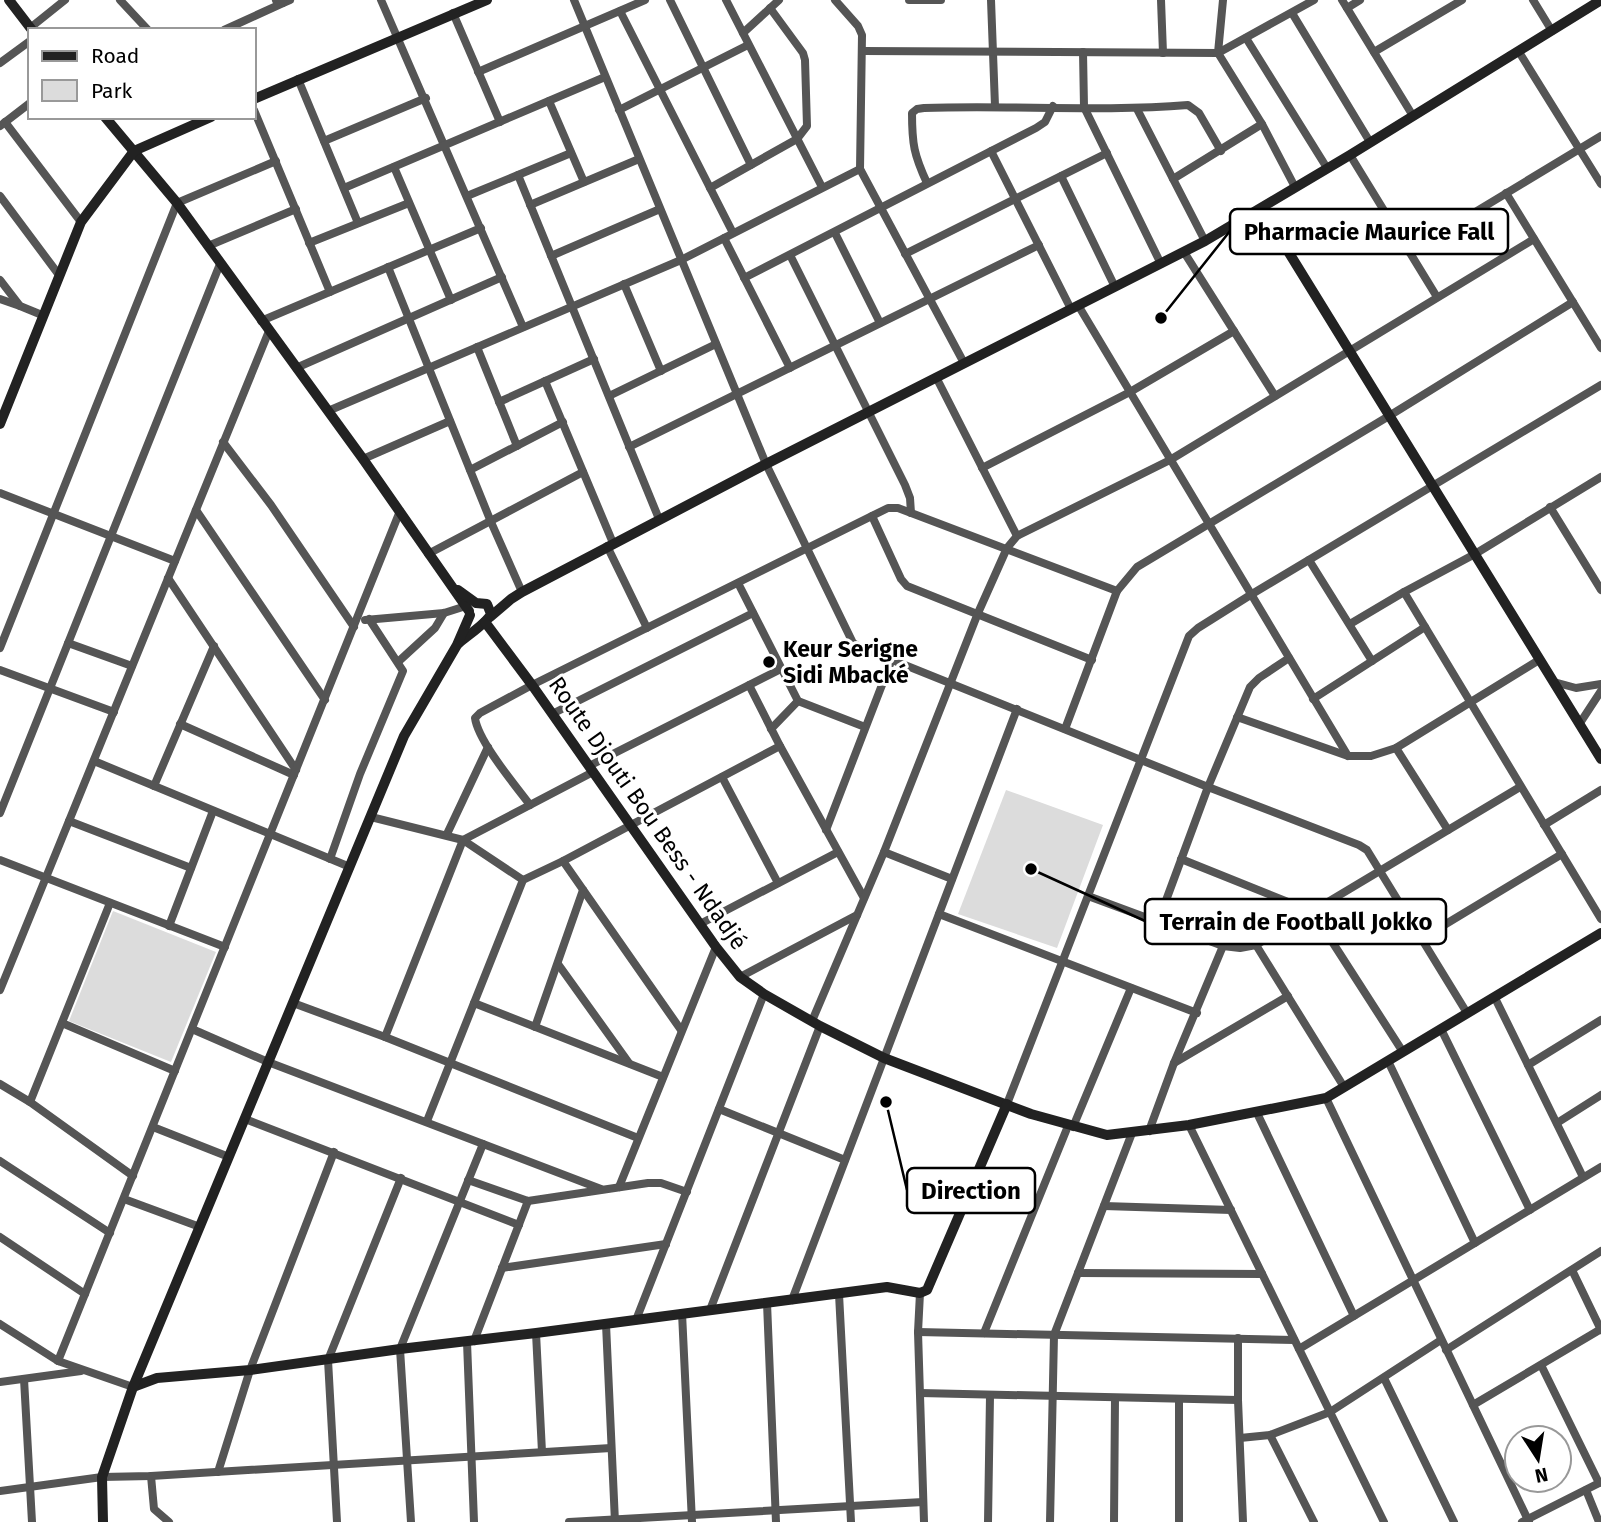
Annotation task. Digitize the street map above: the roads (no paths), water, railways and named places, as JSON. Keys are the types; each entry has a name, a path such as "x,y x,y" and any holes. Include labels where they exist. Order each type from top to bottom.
{"main road":[{"path":"9,0 30,28"},
{"path":"256,98 487,0"},
{"path":"457,645 510,599 522,592 868,411 1161,264 1262,209 1600,0"},
{"path":"107,119 177,203 450,584 474,608 491,610 485,621"},
{"path":"1,416 81,222 134,150 206,119"},
{"path":"1262,209 1601,759"},
{"path":"474,608 510,599"},
{"path":"474,608 474,621 485,621"},
{"path":"103,1522 102,1477 133,1387 404,736 457,645 474,608"},
{"name":"Route Djouti Bou Bess - Ndadjé","path":"485,621 699,924 740,977 816,1024 884,1058 1070,1127 1107,1135 1149,1132 1326,1098 1601,933"},
{"path":"133,1387 157,1378 250,1370 887,1287 920,1293 927,1290 1007,1104"}],"street":[{"path":"32,28 65,0"},
{"path":"120,0 146,28"},
{"path":"382,0 523,327"},
{"path":"574,0 766,464 853,643 859,648 1367,849 1467,1013"},
{"path":"478,72 645,0"},
{"path":"670,0 751,165"},
{"path":"726,0 822,187"},
{"path":"743,33 779,0"},
{"path":"835,0 861,30 863,51 860,169 964,363"},
{"path":"909,0 941,0"},
{"path":"991,0 995,106"},
{"path":"1161,0 1163,53"},
{"path":"1223,0 1219,53 1262,124 1295,187"},
{"path":"863,51 1219,53 1314,0"},
{"path":"1360,0 1345,4 1413,116"},
{"path":"1374,52 1462,0"},
{"path":"1533,0 1552,31"},
{"path":"227,28 283,1"},
{"path":"710,188 797,139 807,126 803,52 771,8"},
{"path":"620,11 733,233"},
{"path":"453,13 500,122"},
{"path":"1292,13 1370,142"},
{"path":"1246,38 1327,168"},
{"path":"0,63 28,42"},
{"path":"619,110 748,45"},
{"path":"1083,52 1084,107 1161,264"},
{"path":"1519,52 1601,184"},
{"path":"344,188 606,77"},
{"path":"298,79 358,223"},
{"path":"324,141 425,98"},
{"path":"549,101 583,182"},
{"path":"28,104 2,124 81,222"},
{"path":"927,183 914,155 912,113 924,108 1053,106 1137,109 1188,105 1194,108 1221,151"},
{"path":"744,278 1045,122 1053,106"},
{"path":"1137,109 1205,241"},
{"path":"256,115 330,292"},
{"path":"1173,179 1262,124"},
{"path":"1409,252 1601,136"},
{"path":"991,151 1039,245 1075,307 1130,392 1348,756"},
{"path":"467,196 571,153"},
{"path":"905,254 1107,153"},
{"path":"1350,155 1437,297"},
{"path":"530,205 639,159"},
{"path":"0,648 177,203 276,161"},
{"path":"394,167 451,300"},
{"path":"328,411 681,260 860,169"},
{"path":"518,175 659,519"},
{"path":"1061,176 1115,286"},
{"path":"1506,193 1601,348"},
{"path":"0,196 59,275"},
{"path":"309,243 409,203"},
{"path":"208,246 296,209"},
{"path":"551,256 660,209"},
{"path":"261,321 481,228"},
{"path":"835,233 880,323"},
{"path":"724,238 790,368"},
{"path":"710,1310 857,915 978,613 1007,548 1017,536 1170,460 1534,239"},
{"path":"629,447 1039,245"},
{"path":"1184,252 1275,396"},
{"path":"790,255 908,492 911,513"},
{"path":"0,813 220,264"},
{"path":"388,267 522,592"},
{"path":"296,368 502,277"},
{"path":"0,280 20,306"},
{"path":"624,284 661,371"},
{"path":"0,299 42,315"},
{"path":"1065,729 1117,591 1137,567 1573,302"},
{"path":"0,990 269,331"},
{"path":"982,468 1130,392 1234,331"},
{"path":"609,396 716,344"},
{"path":"477,348 517,446"},
{"path":"499,402 594,359"},
{"path":"936,377 1017,536"},
{"path":"545,381 610,545 647,628"},
{"path":"1007,1104 1189,636 1252,594 1601,385"},
{"path":"363,459 450,421"},
{"path":"470,470 563,422"},
{"path":"223,442 355,624"},
{"path":"428,554 583,472"},
{"path":"1350,624 1475,554 1601,477"},
{"path":"0,494 175,561"},
{"path":"530,805 488,747 475,718 532,685 894,507 1117,591"},
{"path":"1550,507 1601,590"},
{"path":"196,510 325,700"},
{"path":"58,1361 400,511"},
{"path":"872,516 901,579 907,586 1092,660"},
{"path":"1309,560 1372,661"},
{"path":"168,578 295,773"},
{"path":"738,583 798,702 866,727"},
{"path":"1404,592 1601,919"},
{"path":"355,624 369,619 474,608"},
{"path":"398,662 435,628 444,613"},
{"path":"552,713 753,613"},
{"path":"330,859 360,774 403,674 369,619"},
{"path":"1313,699 1426,627"},
{"path":"68,643 132,666"},
{"path":"154,786 214,646"},
{"path":"1158,922 1209,787 1254,681 1289,658"},
{"path":"826,830 892,659"},
{"path":"1237,717 1348,756 1371,756 1396,748 1539,660"},
{"path":"385,1037 463,840 781,668"},
{"path":"0,670 114,712"},
{"path":"1553,682 1576,688 1601,684"},
{"path":"749,685 779,746 864,898"},
{"path":"1580,723 1601,691"},
{"path":"771,729 798,702"},
{"path":"792,1300 1017,709"},
{"path":"180,724 295,773"},
{"path":"426,1121 523,880 779,746"},
{"path":"447,834 488,747"},
{"path":"1396,748 1448,830"},
{"path":"93,761 349,867"},
{"path":"722,777 778,883"},
{"path":"1088,896 1223,946 1240,948 1256,945 1520,787"},
{"path":"1544,825 1601,790"},
{"path":"169,926 213,811"},
{"path":"370,817 463,840 523,880"},
{"path":"69,821 191,868"},
{"path":"699,924 838,852"},
{"path":"884,852 952,879"},
{"path":"1421,939 1562,854"},
{"path":"1181,859 1313,912 1403,1052"},
{"path":"0,860 225,947"},
{"path":"563,861 681,1030"},
{"path":"535,1027 583,890"},
{"path":"30,1102 110,903"},
{"path":"939,914 1196,1013"},
{"path":"740,977 857,915"},
{"path":"1256,945 1344,1087"},
{"path":"1149,1132 1174,1063 1223,946"},
{"path":"619,1186 716,947"},
{"path":"558,964 629,1063"},
{"path":"984,1334 1131,988"},
{"path":"636,1320 764,994"},
{"path":"1174,1063 1288,996"},
{"path":"1495,998 1583,1177"},
{"path":"293,1003 385,1037 638,1139"},
{"path":"474,1003 663,1077"},
{"path":"1528,1065 1601,1020"},
{"path":"62,1023 175,1071"},
{"path":"192,1029 268,1062 601,1189"},
{"path":"1441,1029 1530,1210"},
{"path":"1388,1061 1475,1243"},
{"path":"0,1084 30,1102 133,1176"},
{"path":"1557,1123 1601,1095"},
{"path":"1326,1098 1526,1521 1600,1482 1541,1364"},
{"path":"719,1109 845,1160"},
{"path":"1257,1113 1354,1316"},
{"path":"245,1119 519,1225"},
{"path":"1189,1125 1384,1522"},
{"path":"153,1127 229,1157"},
{"path":"1050,1522 1054,1335 1132,1133"},
{"path":"411,1522 400,1349 483,1144"},
{"path":"218,1472 250,1370 334,1152"},
{"path":"0,1161 110,1233"},
{"path":"1299,1349 1601,1167"},
{"path":"337,1522 328,1360 401,1178"},
{"path":"468,1180 528,1201 655,1182 687,1192"},
{"path":"124,1199 200,1227"},
{"path":"474,1522 470,1342 528,1201"},
{"path":"1104,1206 1231,1210"},
{"path":"0,1237 85,1294"},
{"path":"502,1268 666,1244"},
{"path":"1446,1350 1601,1251"},
{"path":"1473,1405 1601,1329 1572,1270"},
{"path":"1078,1273 1262,1274"},
{"path":"920,1293 918,1332 924,1522"},
{"path":"839,1294 851,1522"},
{"path":"766,1303 776,1522"},
{"path":"682,1313 692,1518"},
{"path":"0,1324 58,1361 133,1387"},
{"path":"606,1324 615,1521"},
{"path":"918,1332 1294,1339"},
{"path":"536,1334 542,1452"},
{"path":"1238,1338 1243,1522"},
{"path":"1240,1438 1270,1435 1330,1412 1441,1340"},
{"path":"0,1382 83,1371"},
{"path":"1384,1378 1454,1522"},
{"path":"24,1379 32,1522"},
{"path":"920,1393 1238,1400"},
{"path":"988,1522 990,1396"},
{"path":"1114,1522 1115,1398"},
{"path":"1179,1400 1179,1522"},
{"path":"1270,1435 1314,1522"},
{"path":"0,1491 102,1477 611,1448"},
{"path":"151,1476 154,1509 169,1522"},
{"path":"1586,1490 1599,1522"},
{"path":"569,1522 692,1518 776,1510 923,1502"}],"place":[{"name":"Pharmacie Maurice Fall","path":"1161,318"},
{"name":"Keur Serigne Sidi Mbacké","path":"769,662"},
{"name":"Terrain de Football Jokko","path":"1031,869"},
{"name":"Direction","path":"886,1102"}]}
